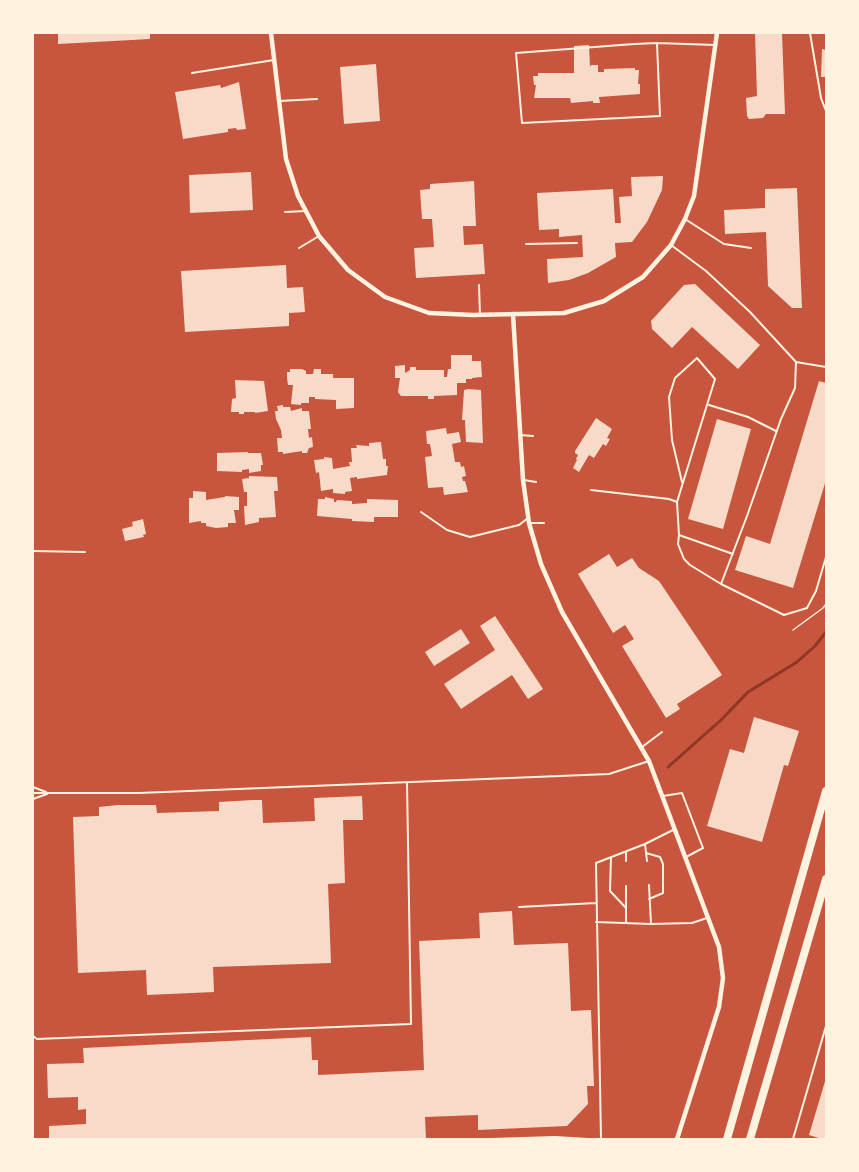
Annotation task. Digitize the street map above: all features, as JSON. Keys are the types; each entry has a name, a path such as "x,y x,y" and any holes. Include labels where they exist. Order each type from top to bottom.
{"highway":[{"path":"727,1139 826,791"},
{"path":"750,1139 826,879"}],"street":[{"path":"271,33 286,159 298,196 319,236 348,270 384,297 429,313 480,315 564,313 604,301 643,277 671,245 694,196 717,33"},
{"path":"513,314 523,480 528,521 541,564 562,612 649,761 719,947 723,978 719,1007 677,1139"}],"lane":[{"path":"810,33 821,98 826,111"},
{"path":"657,43 660,116 522,123 516,53 657,43 715,45"},
{"path":"192,72 274,60"},
{"path":"279,102 317,99"},
{"path":"285,212 306,211"},
{"path":"685,219 724,244 751,248"},
{"path":"299,249 319,236"},
{"path":"526,244 577,243"},
{"path":"671,245 706,271 750,312 796,362 826,368"},
{"path":"479,285 480,315"},
{"path":"682,482 672,440 669,397 675,378 697,358 715,379 709,405 677,502 678,544 684,559 721,584 784,615 807,608 816,591 826,557"},
{"path":"721,584 795,388 796,362"},
{"path":"709,405 748,417 777,431"},
{"path":"520,435 533,436"},
{"path":"523,480 536,482"},
{"path":"591,490 669,499 677,502"},
{"path":"421,512 447,530 470,537 528,521 544,523"},
{"path":"679,535 733,554"},
{"path":"33,551 85,552"},
{"path":"642,747 662,732"},
{"path":"33,793 139,793 609,774 649,761"},
{"path":"33,1036 37,1039 411,1024 407,782"},
{"path":"33,787 49,793"},
{"path":"33,799 49,793"},
{"path":"663,796 682,793 703,848 686,857"},
{"path":"601,1139 596,863 675,829"},
{"path":"645,843 647,861"},
{"path":"626,851 626,861"},
{"path":"646,853 660,857 663,864 663,893 649,899"},
{"path":"610,857 610,891 626,908"},
{"path":"649,885 651,924"},
{"path":"626,886 626,923"},
{"path":"519,907 596,903"},
{"path":"596,922 692,923 709,917"},
{"path":"793,1139 826,1026"},
{"path":"491,1139 588,1139"}],"path":[{"path":"793,630 826,604"}],"building":[{"path":"58,33 150,33 150,39 58,44"},
{"path":"755,33 782,33 785,114 766,114 763,118 749,119 747,116 746,98 757,96"},
{"path":"589,45 590,67 598,65 598,72 604,72 604,69 635,68 639,70 640,94 599,97 600,103 593,103 593,101 571,103 570,98 534,98 536,85 534,85 533,76 538,76 538,73 574,73 574,46"},
{"path":"822,49 826,50 826,77 821,77"},
{"path":"376,64 380,121 344,124 340,67"},
{"path":"239,82 246,129 228,129 228,132 183,139 175,92 220,85 221,88"},
{"path":"251,172 253,210 190,213 189,175"},
{"path":"663,176 662,190 647,222 632,242 615,243 616,257 588,273 569,280 548,283 547,259 583,257 582,235 559,237 559,229 539,230 537,193 613,189 615,223 621,223 619,197 632,196 631,177"},
{"path":"474,181 476,226 463,226 464,245 483,244 485,274 416,278 414,248 434,247 432,219 422,219 420,190 430,189 430,184"},
{"path":"797,188 802,308 792,308 768,286 766,232 725,234 724,210 765,208 765,189"},
{"path":"286,265 287,288 303,287 305,312 289,313 289,326 185,332 181,271"},
{"path":"695,284 760,345 738,369 692,327 672,348 652,329 651,321 684,285"},
{"path":"451,355 472,355 472,361 481,361 482,377 466,379 466,383 457,383 457,395 434,396 434,399 428,399 428,396 401,396 398,392 400,378 395,378 395,366 405,365 405,373 410,370 410,367 416,367 416,370 444,370 444,377 447,377 448,369 451,369"},
{"path":"290,369 302,369 306,371 306,374 313,374 314,369 321,369 321,374 333,374 333,378 354,378 354,408 336,409 336,400 315,399 315,397 309,397 309,403 291,404 293,385 288,385 287,378 287,372 290,372"},
{"path":"235,380 264,381 268,411 244,412 244,414 231,412 232,399 236,398"},
{"path":"819,381 826,383 826,480 793,588 735,570 746,536 770,544"},
{"path":"464,390 481,390 483,443 466,442 465,420 462,420"},
{"path":"283,405 283,407 290,407 291,411 302,408 302,411 309,411 311,429 308,429 309,438 312,437 313,447 309,448 307,453 302,453 302,451 283,454 283,452 278,452 277,438 282,438 275,411 278,411 277,406"},
{"path":"596,418 612,429 607,438 610,439 606,446 603,444 594,458 589,455 579,472 573,468 578,455 575,451"},
{"path":"717,419 751,429 723,529 688,519"},
{"path":"446,428 447,434 459,432 461,442 452,444 455,462 460,462 461,467 464,466 466,476 462,477 468,492 444,495 443,487 428,488 425,457 432,456 430,444 427,444 426,431"},
{"path":"381,442 383,459 386,459 386,466 388,466 387,475 350,478 352,491 345,492 345,494 333,493 333,489 321,491 319,472 316,473 314,460 324,459 324,457 332,458 333,469 350,466 351,448 357,448 356,445 369,446 369,443"},
{"path":"217,453 261,453 263,465 261,465 261,471 249,473 249,469 242,470 242,472 217,471"},
{"path":"249,476 277,477 278,491 274,491 276,517 259,518 259,522 245,525 244,506 247,506 247,492 244,492 242,479 249,478"},
{"path":"193,491 206,492 206,500 225,496 239,497 239,510 234,510 236,523 228,523 228,527 216,528 206,526 206,523 201,523 201,521 189,523 189,498 193,498"},
{"path":"325,497 334,499 334,502 337,500 352,501 352,504 367,503 367,499 398,500 398,517 374,517 374,522 317,516 318,499 325,499"},
{"path":"143,519 146,534 143,535 144,537 125,541 122,529 133,526 132,522"},
{"path":"609,554 617,567 632,558 639,568 659,581 722,675 677,704 680,709 666,718 622,646 634,639 625,625 613,633 578,574"},
{"path":"495,616 543,689 528,699 512,675 461,709 444,684 495,650 480,626"},
{"path":"461,629 470,643 434,666 425,652"},
{"path":"754,717 799,731 788,766 784,765 762,842 707,826 730,749 744,753"},
{"path":"362,796 363,820 343,820 345,883 328,884 331,963 213,967 214,992 147,995 146,970 78,973 73,817 99,816 99,807 118,805 156,805 157,813 219,811 219,802 262,800 263,823 315,821 314,798"},
{"path":"512,911 514,945 568,943 571,1011 591,1010 594,1086 587,1086 588,1104 567,1126 478,1130 478,1115 425,1117 426,1139 49,1139 49,1126 86,1124 86,1109 78,1110 78,1097 48,1098 47,1064 84,1063 83,1048 311,1037 312,1060 318,1060 318,1075 424,1070 419,941 480,938 479,913"},
{"path":"826,1078 826,1139 822,1139 809,1135"}],"waterway":[{"path":"668,767 721,720 748,692 797,662 815,646 826,632"}]}
